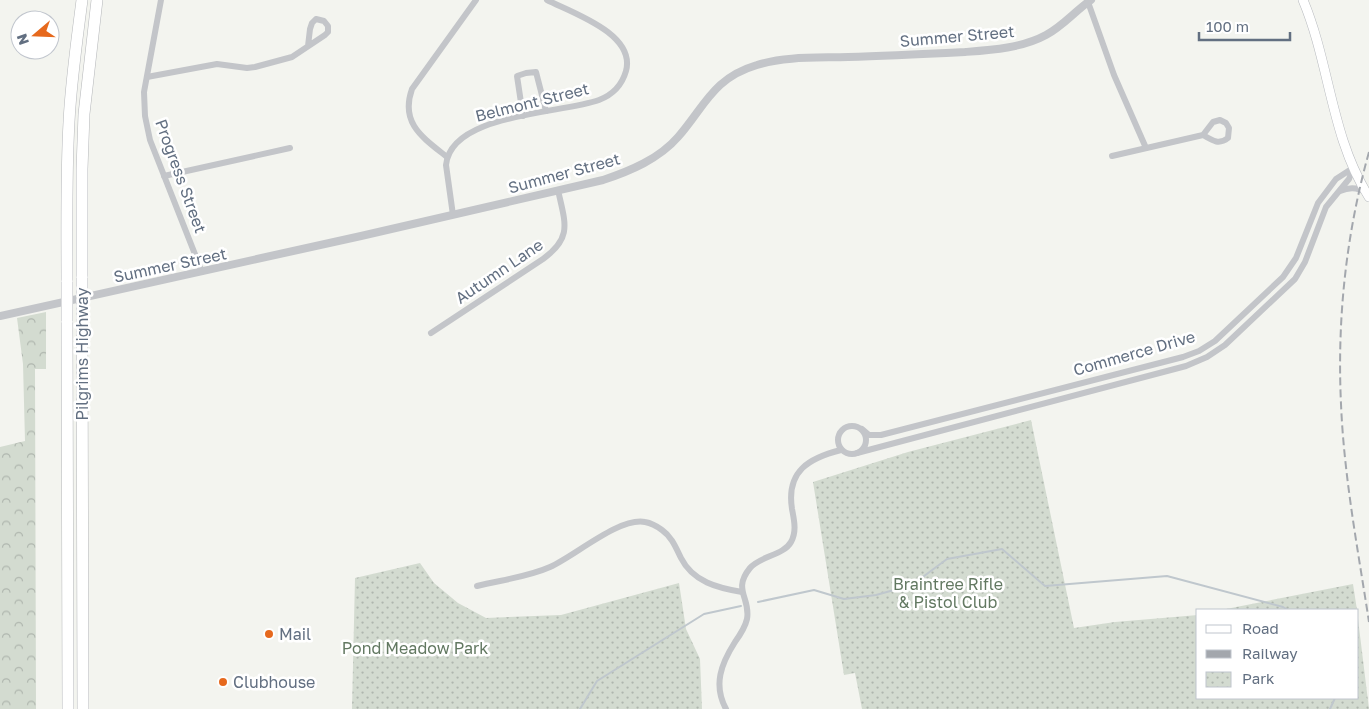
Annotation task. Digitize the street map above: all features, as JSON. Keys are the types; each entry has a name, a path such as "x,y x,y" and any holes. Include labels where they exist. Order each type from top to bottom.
{"highway":[{"name":"Pilgrims Highway","path":"68,709 67,282 69,119 82,0"},
{"name":"Pilgrims Highway","path":"83,709 82,169 84,114 97,0"}],"main road":[{"path":"1303,0 1316,38 1353,168 1368,196"}],"street":[{"name":"Progress Street","path":"161,0 144,92 147,130 202,272"},
{"path":"453,215 446,165 447,157 416,130 407,110 408,99 412,88 476,0"},
{"name":"Belmont Street","path":"447,157 459,139 473,130 523,116 598,100 611,93 620,84 627,66 623,46 607,31 547,0"},
{"path":"1089,1 1114,75 1146,148"},
{"name":"Summer Street","path":"0,316 453,215 620,174 650,159 677,138 712,92 723,82 746,68 796,59 901,56 992,50 1014,46 1046,36 1089,1"},
{"path":"147,77 217,64 247,68 255,67 286,59 301,52 308,46"},
{"path":"523,116 517,76 526,73 536,72 546,111"},
{"path":"1112,156 1203,136"},
{"path":"164,176 290,148"},
{"name":"Commerce Drive","path":"857,453 1194,363 1221,348 1295,279 1305,262 1324,212 1351,177 1353,168"},
{"name":"Commerce Drive","path":"862,429 869,435 881,435 1183,356 1207,346 1239,320 1287,273 1296,258 1315,208 1333,183 1343,173 1353,168"},
{"path":"1337,193 1351,188 1360,189 1368,196"},
{"name":"Autumn Lane","path":"431,333 543,259 559,245 565,226 558,190"},
{"path":"1315,208 1324,212"},
{"path":"1309,224 1318,227"},
{"path":"1239,320 1245,327"},
{"path":"848,426 858,426 862,429 865,433 866,443 864,447 857,453 849,454 841,450 837,440 840,431 848,426"},
{"path":"726,709 720,694 719,676 725,658 746,623 748,611 742,592 743,582 757,562 787,548 792,541 795,523 791,494 799,471 812,460 841,450"},
{"path":"477,586 549,568 615,529 642,522 657,527 668,535 685,565 698,577 709,583 742,592"}],"green space":[{"path":"46,312 46,369 35,369 36,709 0,709 0,447 25,441 23,364 17,318"},
{"name":"Braintree Rifle & Pistol Club","path":"1031,420 1074,628 1115,622 1196,615 1196,699 1359,699 1359,627 1369,709 862,709 855,673 844,675 813,482 908,452"},
{"name":"Pond Meadow Park","path":"420,563 434,583 458,603 486,618 561,615 679,583 686,629 700,659 702,709 352,709 355,578"},
{"path":"1353,584 1357,609 1226,609"}],"waterway":[{"path":"758,602 814,590 844,599 876,595 912,585 947,559 1002,549 1045,586 1167,576 1286,609"},
{"path":"580,709 597,681 704,614 741,606"},
{"path":"1330,709 1335,699"}],"railway":[{"path":"1369,152 1354,214 1349,245 1340,340 1341,404 1345,459 1369,622"}],"place":[{"name":"Mail","path":"269,634"},
{"name":"Clubhouse","path":"223,682"}]}
